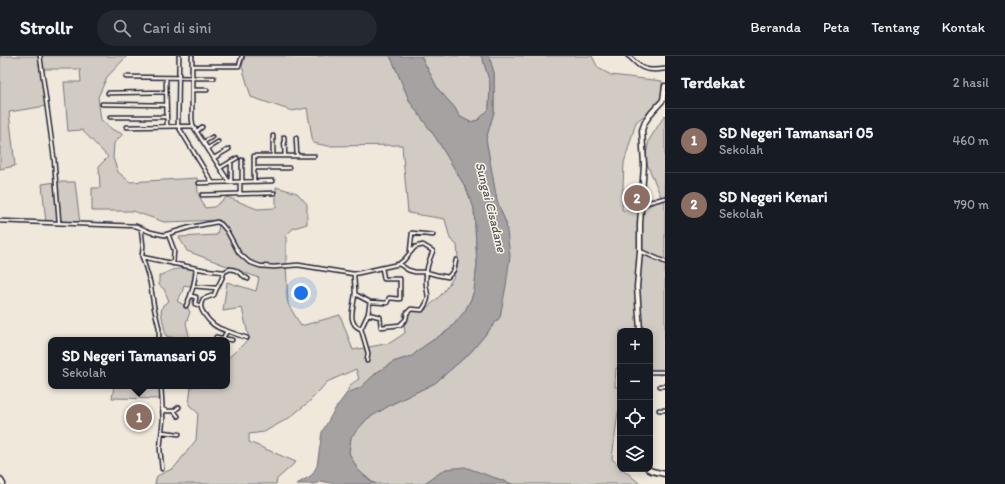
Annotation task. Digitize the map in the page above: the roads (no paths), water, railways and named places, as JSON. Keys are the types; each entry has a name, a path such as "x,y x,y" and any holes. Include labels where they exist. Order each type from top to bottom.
{"street":[{"path":"40,56 54,158 59,222"},
{"path":"178,56 178,126 212,182"},
{"path":"192,56 193,126 230,182"},
{"path":"192,66 239,66 242,56"},
{"path":"628,56 633,57 642,68 652,70 665,69"},
{"path":"126,77 214,78"},
{"path":"166,78 166,126"},
{"path":"640,328 637,287 644,165 642,141 643,127 652,112 664,100 665,86"},
{"path":"192,90 207,90"},
{"path":"108,93 166,92"},
{"path":"102,104 166,105"},
{"path":"110,117 166,117"},
{"path":"127,127 193,126"},
{"path":"197,131 202,127"},
{"path":"273,136 273,156"},
{"path":"204,142 212,137"},
{"path":"284,137 285,156"},
{"path":"296,138 297,156"},
{"path":"208,148 218,142"},
{"path":"214,158 229,149"},
{"path":"254,181 254,156 314,156"},
{"path":"220,168 237,158"},
{"path":"240,194 242,160"},
{"path":"230,182 231,161"},
{"path":"254,168 289,168"},
{"path":"199,183 274,181"},
{"path":"202,194 274,193"},
{"path":"642,204 665,198"},
{"path":"0,221 136,226 150,232 164,235 217,222 227,231 239,253 249,262 274,267 298,265 354,274 399,264 415,247 420,245 423,245 433,251 426,272 425,282 429,297 422,310 411,309 407,313 406,319 400,325 381,327 380,317 368,314"},
{"path":"141,228 143,246 142,256 150,282 159,328 159,337"},
{"path":"410,253 412,233 433,235"},
{"path":"168,234 174,250 173,264"},
{"path":"640,251 665,262"},
{"path":"142,256 196,269 224,272 230,269 235,270 248,279"},
{"path":"399,264 408,270 415,272 426,272 448,277 454,270 456,260"},
{"path":"355,294 370,302 387,303 389,298 400,299 400,279 384,279 382,268"},
{"path":"186,306 194,286 196,269"},
{"path":"224,272 214,295 203,299 201,309 213,325 220,329 247,338"},
{"path":"354,274 355,294 352,315 353,322 356,327 361,329"},
{"path":"194,286 216,288"},
{"path":"191,296 196,297 195,304 201,306"},
{"path":"367,361 368,353 361,329 368,314 370,302"},
{"path":"224,337 227,331"},
{"path":"653,372 665,372"},
{"path":"660,386 665,386"},
{"path":"161,389 162,432 160,438 160,449 162,469"},
{"path":"162,409 174,411 179,407"},
{"path":"659,410 665,410"},
{"path":"174,411 178,416"},
{"path":"162,432 179,434"},
{"path":"653,471 665,474"},
{"path":"0,479 3,484"}],"water":[{"name":"Sungai Cisadane","path":"390,56 421,56 438,89 455,108 459,116 470,122 478,120 489,109 490,83 481,56 489,56 494,73 494,112 486,139 497,201 506,223 510,256 500,317 470,353 435,383 392,404 367,419 351,437 349,453 358,470 376,484 335,484 321,481 315,484 297,484 312,475 317,466 322,432 335,409 347,393 360,388 376,373 393,362 412,356 424,346 450,329 465,311 474,291 477,264 474,208 466,188 436,138 410,102"},
{"path":"465,467 512,484 423,484 446,469"}],"place":[{"name":"SD Negeri Kenari","path":"637,198"},
{"name":"SD Negeri Tamansari 05","path":"139,417"}]}
